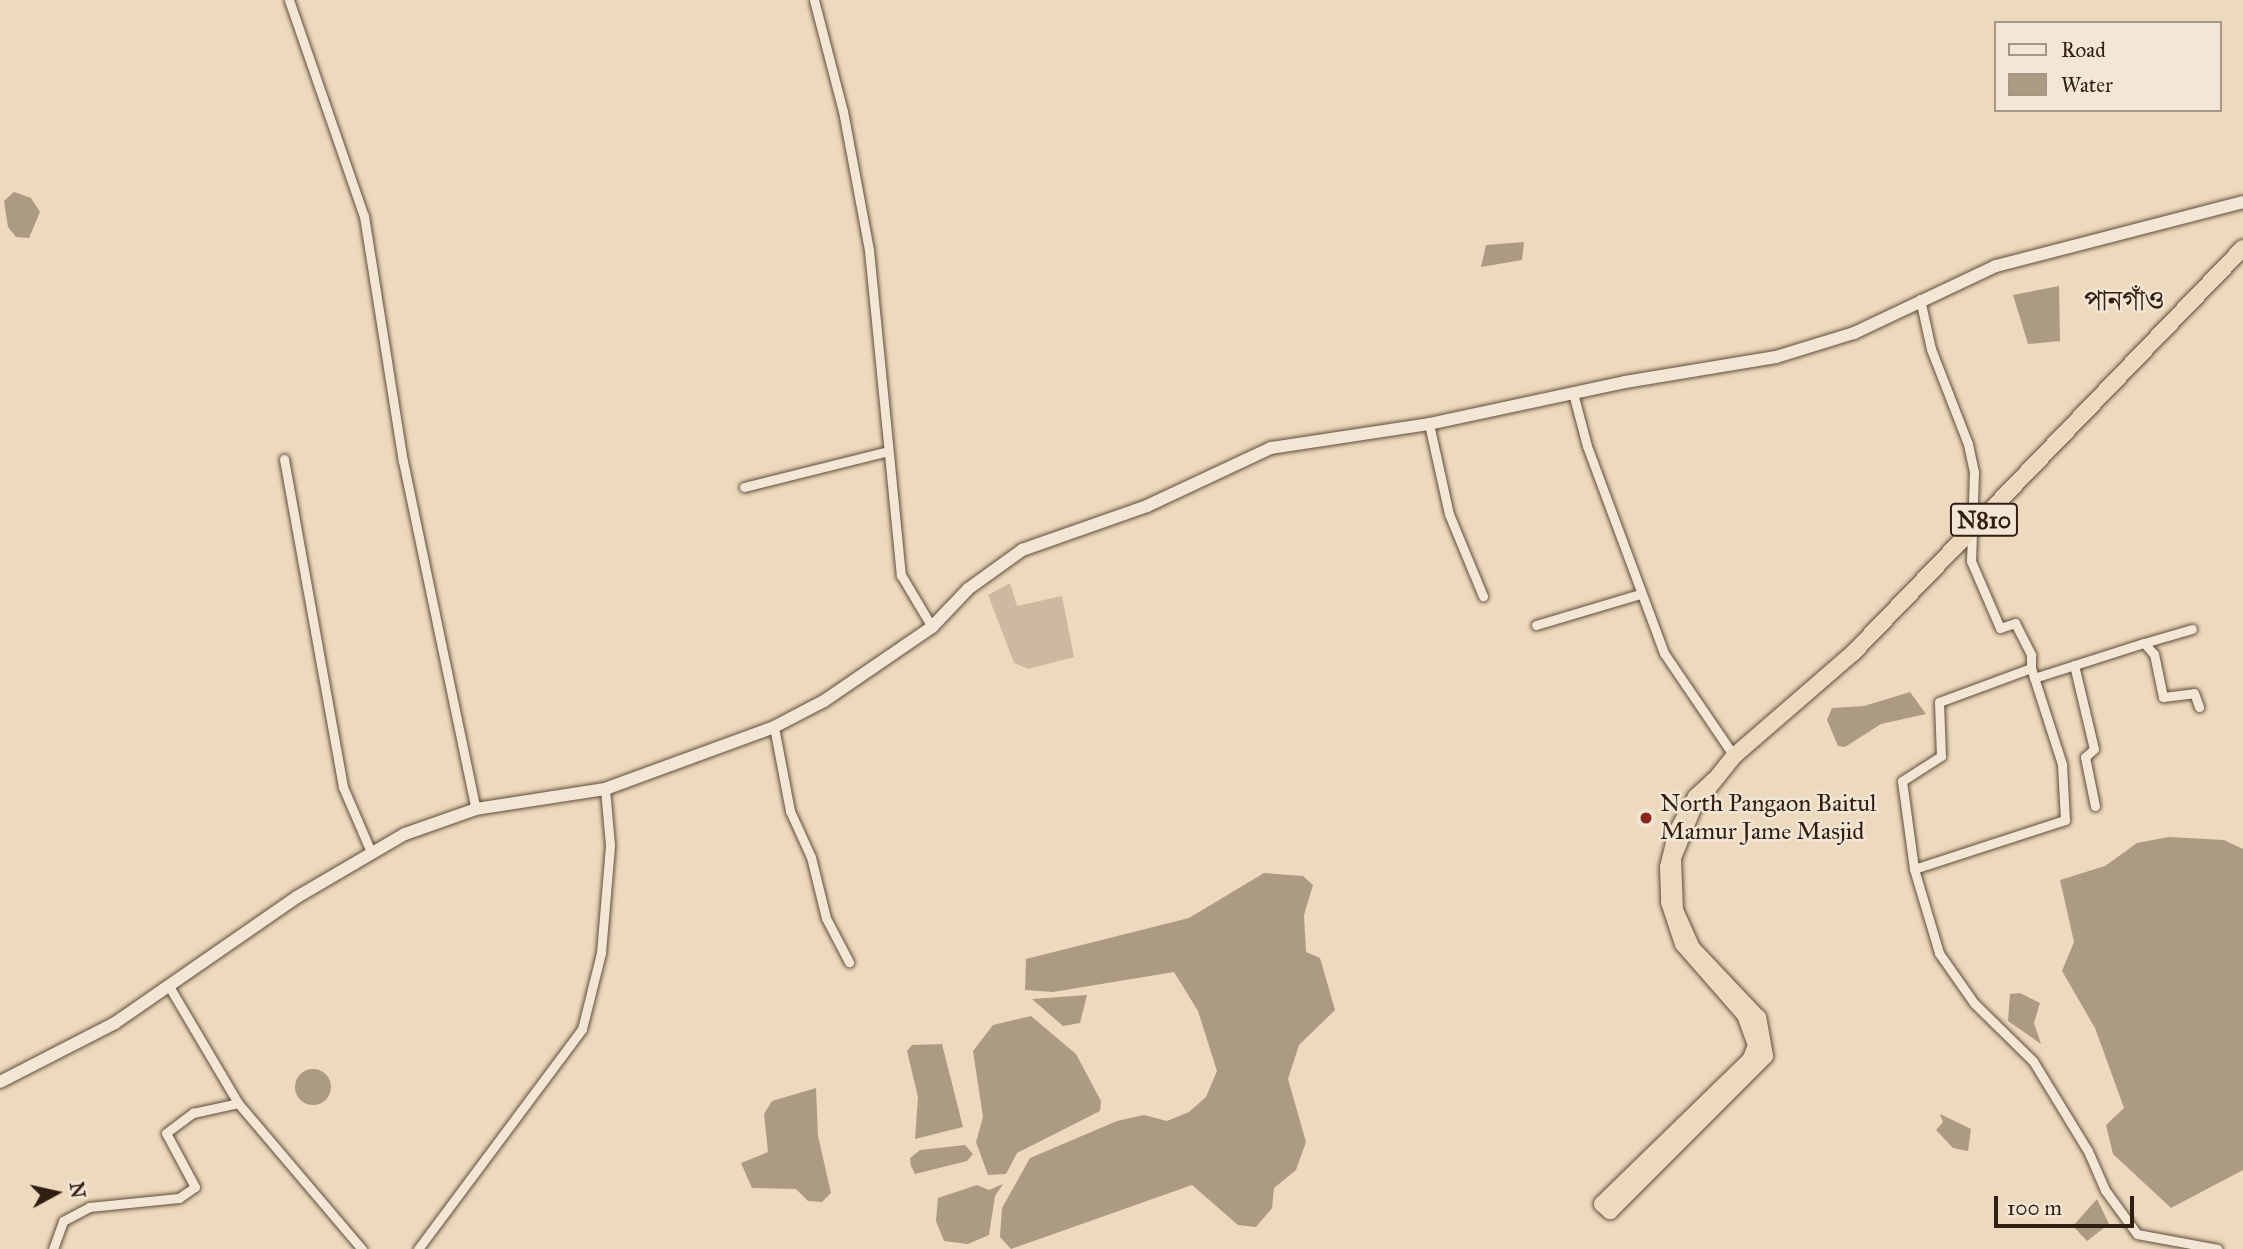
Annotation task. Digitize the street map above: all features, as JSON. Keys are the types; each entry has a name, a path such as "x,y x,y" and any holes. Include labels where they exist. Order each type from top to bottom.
{"highway":[{"name":"N810","path":"1674,916 1692,948 1758,1018 1765,1056 1610,1211 1602,1204 1750,1060 1756,1046 1745,1015 1692,957 1674,916 1667,887 1671,849 1687,809 1734,756 1853,653 2243,248"}],"street":[{"path":"289,0 364,216 403,461 476,809"},
{"path":"814,0 843,111 869,250 901,575 932,627"},
{"path":"0,1082 94,1035 170,988 371,852 476,809 605,789 774,727 824,701 932,627 968,589 1022,550 1147,506 1271,448 1429,424 1573,393 1776,357 1854,333 1920,299 2036,253 2243,202"},
{"path":"1914,869 2064,820 2062,764 2031,668 2025,636 2015,624 2000,628 1982,592 1971,561 1974,472 1968,444 1931,349 1920,299"},
{"path":"1573,393 1640,594 1664,653 1734,756"},
{"path":"1429,424 1449,514 1483,596"},
{"path":"744,487 888,451"},
{"path":"284,459 343,787 371,852"},
{"path":"1536,625 1640,594"},
{"path":"2034,678 2192,629"},
{"path":"2144,643 2154,654 2163,697 2188,691 2194,693 2199,708"},
{"path":"2074,665 2094,749 2085,757 2095,806"},
{"path":"2031,668 1939,702 1941,756 1902,781 1914,869 1939,953 1974,1003 2033,1061 2088,1151 2105,1190 2137,1234 2218,1249"},
{"path":"774,727 790,811 811,857 825,918 849,962"},
{"path":"418,1249 582,1029 601,953 610,845 605,789"},
{"path":"170,988 238,1103 362,1249"},
{"path":"53,1249 63,1221 89,1207 178,1198 195,1187 166,1133 193,1113 238,1103"}],"shaded area":[{"path":"1010,583 1017,606 1062,596 1074,657 1028,669 1014,663 988,595"}],"water":[{"path":"14,192 31,198 40,212 29,238 16,237 8,227 4,201"},
{"path":"1524,242 1522,260 1481,267 1486,245"},
{"path":"2059,286 2060,341 2028,344 2013,295"},
{"path":"1910,692 1926,714 1881,724 1845,747 1838,746 1827,720 1832,708 1864,706"},
{"path":"2169,837 2224,840 2243,849 2243,1170 2171,1208 2113,1154 2106,1125 2124,1108 2095,1028 2062,971 2074,942 2060,880 2105,866 2137,843"},
{"path":"1264,873 1303,876 1313,885 1304,915 1306,952 1320,958 1335,1010 1299,1045 1288,1079 1306,1142 1296,1170 1274,1188 1272,1208 1256,1227 1238,1225 1192,1185 1011,1249 1000,1237 1002,1208 1030,1158 1117,1121 1144,1115 1167,1121 1189,1112 1206,1097 1217,1071 1198,1011 1174,972 1053,992 1025,990 1026,959 1189,918"},
{"path":"2020,993 2040,1003 2034,1023 2041,1044 2008,1021 2010,994"},
{"path":"1087,995 1080,1023 1063,1026 1032,999"},
{"path":"1031,1016 1076,1054 1101,1101 1100,1111 1017,1153 1006,1174 988,1175 976,1142 983,1117 973,1051 993,1025"},
{"path":"942,1044 963,1127 915,1139 918,1097 907,1051 912,1045"},
{"path":"313,1069 326,1074 331,1087 326,1100 313,1105 300,1100 295,1087 300,1074"},
{"path":"816,1088 818,1136 831,1193 822,1202 808,1201 796,1189 752,1188 741,1163 768,1152 764,1114 772,1101"},
{"path":"1940,1114 1971,1129 1968,1151 1953,1148 1936,1130 1943,1122"},
{"path":"965,1145 973,1154 967,1161 915,1174 911,1166 910,1158 920,1150"},
{"path":"1003,1184 995,1196 989,1235 968,1244 944,1241 936,1221 938,1198 977,1185 989,1190"},
{"path":"2097,1199 2109,1224 2087,1241 2073,1226"}],"place":[{"name":"North Pangaon Baitul Mamur Jame Masjid","path":"1646,818"}],"district":[{"name":"পানগাঁও","path":"2124,301"}]}
